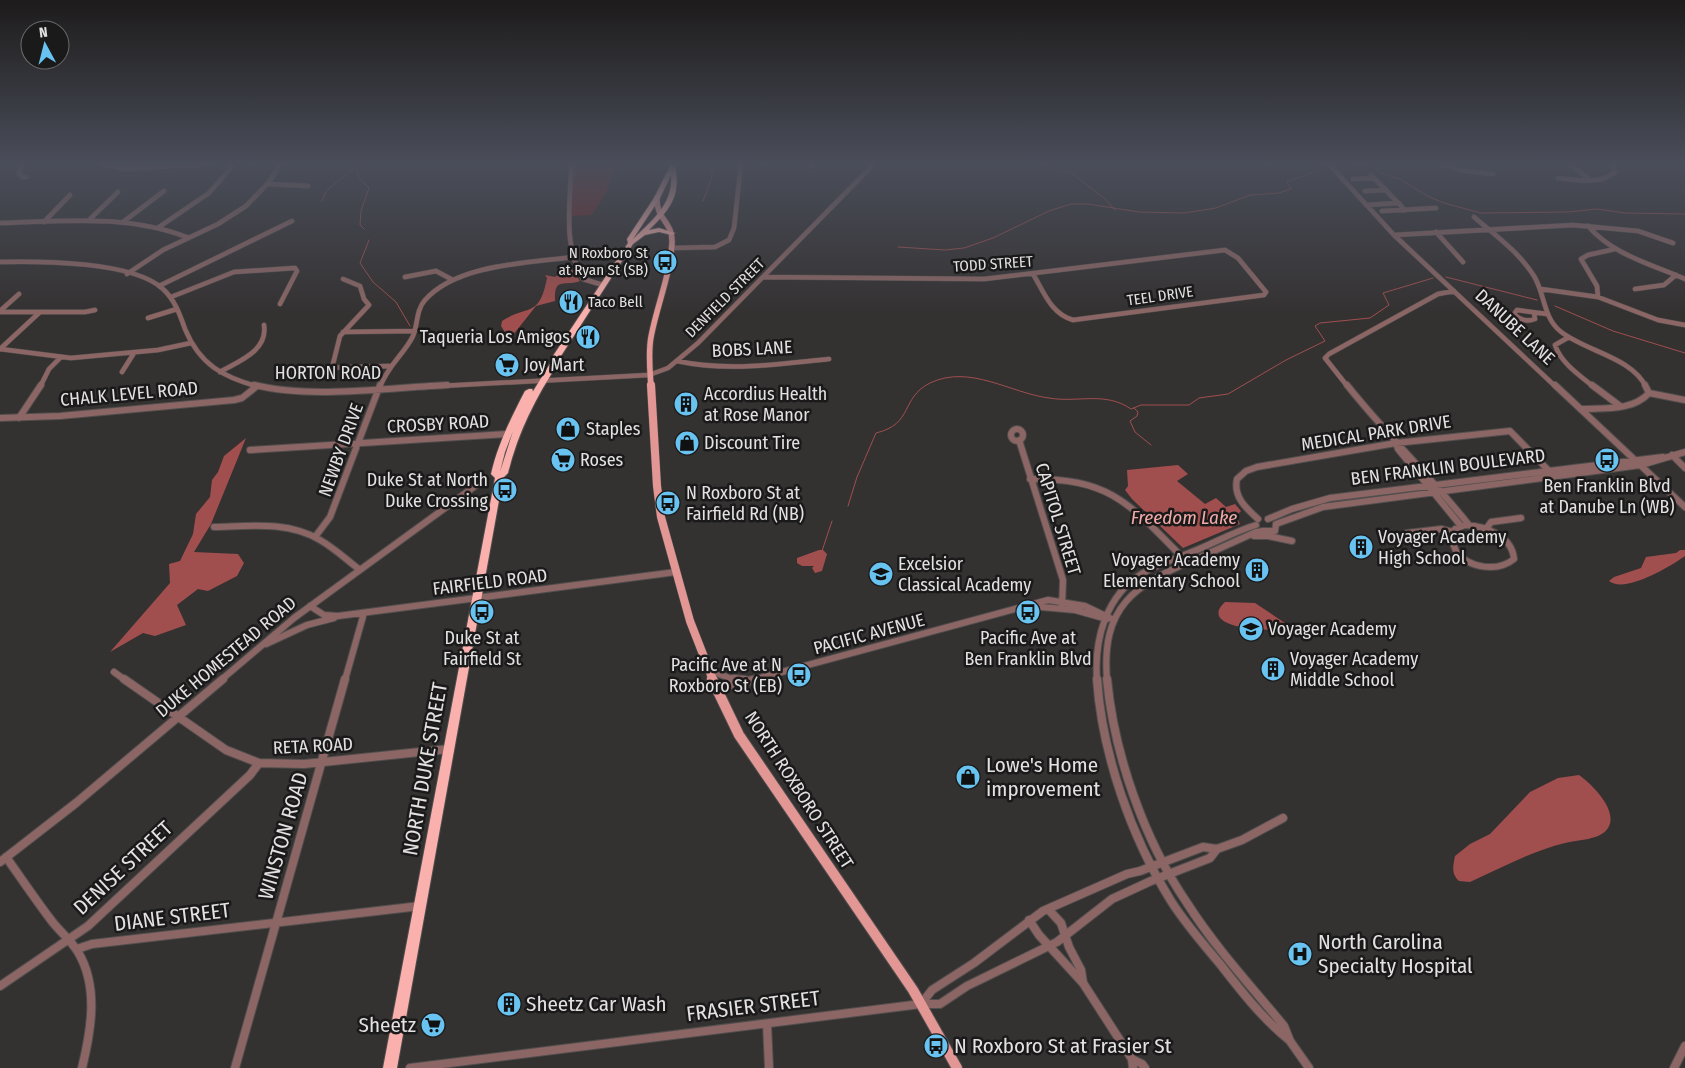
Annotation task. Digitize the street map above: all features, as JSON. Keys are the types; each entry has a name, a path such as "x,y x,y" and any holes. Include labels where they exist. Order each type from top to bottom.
{"highway":[{"name":"NORTH DUKE STREET","path":"631,243 630,239 647,214"},
{"name":"NORTH DUKE STREET","path":"390,1068 499,477 504,473 518,427 550,362 555,359 631,243 661,215"},
{"path":"642,233 659,230 672,233"},
{"name":"NORTH DUKE STREET","path":"499,477 495,474 507,434 514,419 540,380"}],"main road":[{"path":"661,215 672,233"},
{"name":"NORTH ROXBORO STREET","path":"672,233 672,248 651,331 649,375 661,517 690,621 716,688 744,743 881,940 921,1004 957,1068"}],"street":[{"path":"44,222 52,214"},
{"path":"88,220 95,214"},
{"path":"123,222 134,214"},
{"path":"158,228 179,214"},
{"path":"127,274 157,254 237,214"},
{"path":"569,214 569,226 576,268 583,279 603,285"},
{"path":"672,248 715,247 729,240 734,228 736,214"},
{"name":"DENFIELD STREET","path":"649,375 665,370 677,361 825,214"},
{"name":"DANUBE LANE","path":"1374,214 1394,235 1685,507"},
{"path":"1474,217 1527,267 1541,289 1546,313 1554,326 1569,337 1629,368 1645,383 1649,393"},
{"path":"0,223 88,220 123,222 158,228 189,238"},
{"path":"159,286 292,221"},
{"path":"1394,235 1555,225 1638,231 1673,243"},
{"path":"1588,226 1595,235 1615,248 1685,279"},
{"path":"1436,232 1463,262"},
{"path":"1598,297 1599,287 1597,282 1584,267 1581,259 1588,255 1615,248"},
{"name":"TODD STREET","path":"763,277 984,279 1225,250 1238,258 1266,290 1264,295 1257,296"},
{"name":"NEWBY DRIVE","path":"315,537 330,517 378,389 389,366 409,342 415,330 419,311 425,300 437,288 451,280 487,268 534,263 573,256"},
{"name":"HORTON ROAD","path":"0,262 56,263 127,274 159,286 170,297 191,343 205,361 220,372 257,386 277,390 300,392 378,389 649,375"},
{"path":"170,297 229,273 295,268 297,271 280,304"},
{"path":"405,277 436,271 451,280"},
{"name":"TEEL DRIVE","path":"1034,274 1058,312 1066,318 1080,320 1257,296"},
{"path":"1635,289 1664,285 1676,275"},
{"path":"332,368 339,337 369,305 364,299 360,286 343,279"},
{"path":"1541,289 1598,297 1658,320 1685,325"},
{"path":"1454,291 1438,294 1329,354 1325,358 1428,486 1465,526"},
{"path":"0,311 19,294"},
{"path":"148,318 177,309"},
{"path":"0,311 85,312 95,310"},
{"path":"0,349 40,312"},
{"path":"1534,313 1546,313"},
{"path":"220,372 259,347 266,334 264,325"},
{"path":"343,332 415,330"},
{"path":"1569,337 1555,345 1558,354 1593,386 1620,406"},
{"path":"0,349 24,351 60,358 171,348 191,343"},
{"path":"122,372 134,352"},
{"path":"18,418 37,394 49,369 60,358"},
{"name":"BOBS LANE","path":"677,361 698,365 743,367 829,358"},
{"path":"318,368 389,366"},
{"name":"CHALK LEVEL ROAD","path":"0,418 60,416 234,400 242,398 257,386"},
{"path":"1582,410 1642,402 1649,393"},
{"path":"1649,393 1685,400"},
{"name":"MEDICAL PARK DRIVE","path":"1263,531 1240,501 1236,490 1237,478 1246,471 1257,467 1396,444 1510,431 1554,476"},
{"name":"CROSBY ROAD","path":"250,450 507,434"},
{"name":"CAPITOL STREET","path":"1019,440 1059,567 1062,580 1062,604"},
{"path":"1396,444 1404,448 1442,491 1465,526"},
{"path":"1669,456 1685,452"},
{"path":"1669,456 1685,468"},
{"name":"BEN FRANKLIN BOULEVARD","path":"1257,522 1317,501 1669,456"},
{"name":"BEN FRANKLIN BOULEVARD","path":"1263,531 1274,531 1276,524 1322,507 1641,465 1656,462 1669,456"},
{"path":"1030,479 1050,478 1076,481 1109,492 1132,507 1180,556"},
{"name":"DUKE HOMESTEAD ROAD","path":"3,860 76,803 258,647 310,606 478,484"},
{"path":"1268,518 1276,524"},
{"path":"1486,529 1491,522 1521,518"},
{"path":"1257,522 1147,571 1129,583 1114,600 1105,616 1097,646 1098,693 1101,723 1109,756 1125,805 1168,897 1222,967 1277,1031 1290,1041"},
{"path":"214,527 266,526 287,528 315,537 360,570"},
{"path":"1407,534 1441,529 1453,532 1465,526 1486,529 1505,540 1512,550 1512,559 1506,566 1488,568 1467,559 1453,545 1451,540 1453,532"},
{"path":"1263,531 1150,580 1127,599 1114,620 1108,653 1108,691 1122,760 1135,797 1163,862 1183,900 1284,1026 1290,1041 1309,1068"},
{"path":"1241,539 1260,535 1292,541"},
{"name":"FAIRFIELD ROAD","path":"310,606 324,615 338,616 676,572"},
{"name":"PACIFIC AVENUE","path":"716,688 752,681 1030,606 1062,604 1075,610 1105,616 1114,620"},
{"name":"WINSTON ROAD","path":"236,1068 364,613"},
{"path":"258,647 307,626 338,616"},
{"path":"708,669 729,678 752,681"},
{"name":"RETA ROAD","path":"114,672 226,750 259,763 281,765 322,762 449,749"},
{"name":"DENISE STREET","path":"0,986 88,926 236,788 259,763"},
{"path":"921,1004 932,990 974,963 1030,920 1048,909 1115,878 1203,847 1216,848 1242,840 1283,818"},
{"name":"FRASIER STREET","path":"410,1068 921,1004 940,1004 967,986 1049,946 1065,936 1112,899 1210,858 1216,848"},
{"path":"3,860 61,933 70,940 84,963 90,993 89,1030 82,1068"},
{"name":"DIANE STREET","path":"77,949 92,944 420,906"},
{"path":"1048,909 1061,923 1081,970 1084,983 1132,1063 1142,1064 1145,1068"},
{"path":"1030,920 1039,937 1072,973 1084,983"},
{"path":"767,1024 769,1068"},
{"path":"1674,1068 1685,1046"}],"shaded area":[{"path":"571,214 592,214 591,215 571,216"},
{"path":"568,264 580,281 558,285 555,301 536,306 513,335 508,337 501,326 502,321 536,305 544,291 547,278 545,275 555,277 563,271 564,265"},
{"path":"246,438 211,524 194,552 238,554 244,563 237,576 208,591 198,589 177,605 186,625 155,636 143,633 110,652 170,583 169,564 180,561 193,534 196,514 210,497 212,480 218,472 224,456"},
{"name":"Freedom Lake","path":"1178,465 1188,474 1177,481 1205,504 1216,498 1226,507 1235,504 1241,511 1236,516 1240,524 1183,548 1125,490 1128,486 1127,470"},
{"path":"823,550 827,554 822,571 815,573 812,568 814,566 802,566 797,563 797,558"},
{"path":"1680,550 1685,550 1685,556 1648,577 1626,584 1616,584 1609,581 1614,577 1641,568 1646,557 1676,553"},
{"path":"1225,602 1255,603 1289,627 1287,630 1250,629 1230,624 1223,621 1219,616 1219,610"},
{"path":"1579,775 1597,791 1607,806 1610,821 1605,832 1588,839 1541,850 1470,882 1459,881 1456,878 1453,870 1455,856 1470,844 1490,834 1530,792 1558,778"}],"waterway":[{"path":"361,214 360,225 364,229"},
{"path":"898,247 945,250 964,248 993,238 1043,214"},
{"path":"1675,214 1685,214"},
{"path":"369,240 360,263 373,282 396,302 410,326"},
{"path":"1446,277 1537,300"},
{"path":"848,506 857,477 876,433 888,429 896,423 902,417 914,396 930,383 945,378 975,378 1049,398 1111,400 1131,409 1141,405 1189,405 1199,398 1228,394 1286,360 1325,341 1315,326 1320,323 1370,318 1389,305 1383,293 1433,278"},
{"path":"1555,306 1613,331 1685,353"},
{"path":"1134,408 1138,412 1137,416 1130,421 1135,432 1151,445"},
{"path":"822,551 832,521"}],"place":[{"name":"N Roxboro St at Ryan St (SB)","path":"665,262"},
{"name":"Taco Bell","path":"571,302"},
{"name":"Taqueria Los Amigos","path":"588,337"},
{"name":"Joy Mart","path":"507,365"},
{"name":"Accordius Health at Rose Manor","path":"686,404"},
{"name":"Staples","path":"568,429"},
{"name":"Discount Tire","path":"687,443"},
{"name":"Roses","path":"563,460"},
{"name":"Ben Franklin Blvd at Danube Ln (WB)","path":"1607,460"},
{"name":"Duke St at North Duke Crossing","path":"505,490"},
{"name":"N Roxboro St at Fairfield Rd (NB)","path":"668,503"},
{"name":"Voyager Academy High School","path":"1361,547"},
{"name":"Voyager Academy Elementary School","path":"1257,570"},
{"name":"Excelsior Classical Academy","path":"881,574"},
{"name":"Duke St at Fairfield St","path":"482,612"},
{"name":"Pacific Ave at Ben Franklin Blvd","path":"1028,612"},
{"name":"Voyager Academy","path":"1251,629"},
{"name":"Voyager Academy Middle School","path":"1273,669"},
{"name":"Pacific Ave at N Roxboro St (EB)","path":"799,675"},
{"name":"Lowe's Home improvement","path":"968,777"},
{"name":"North Carolina Specialty Hospital","path":"1300,954"},
{"name":"Sheetz Car Wash","path":"509,1004"},
{"name":"Sheetz","path":"433,1025"},
{"name":"N Roxboro St at Frasier St","path":"936,1046"}]}
